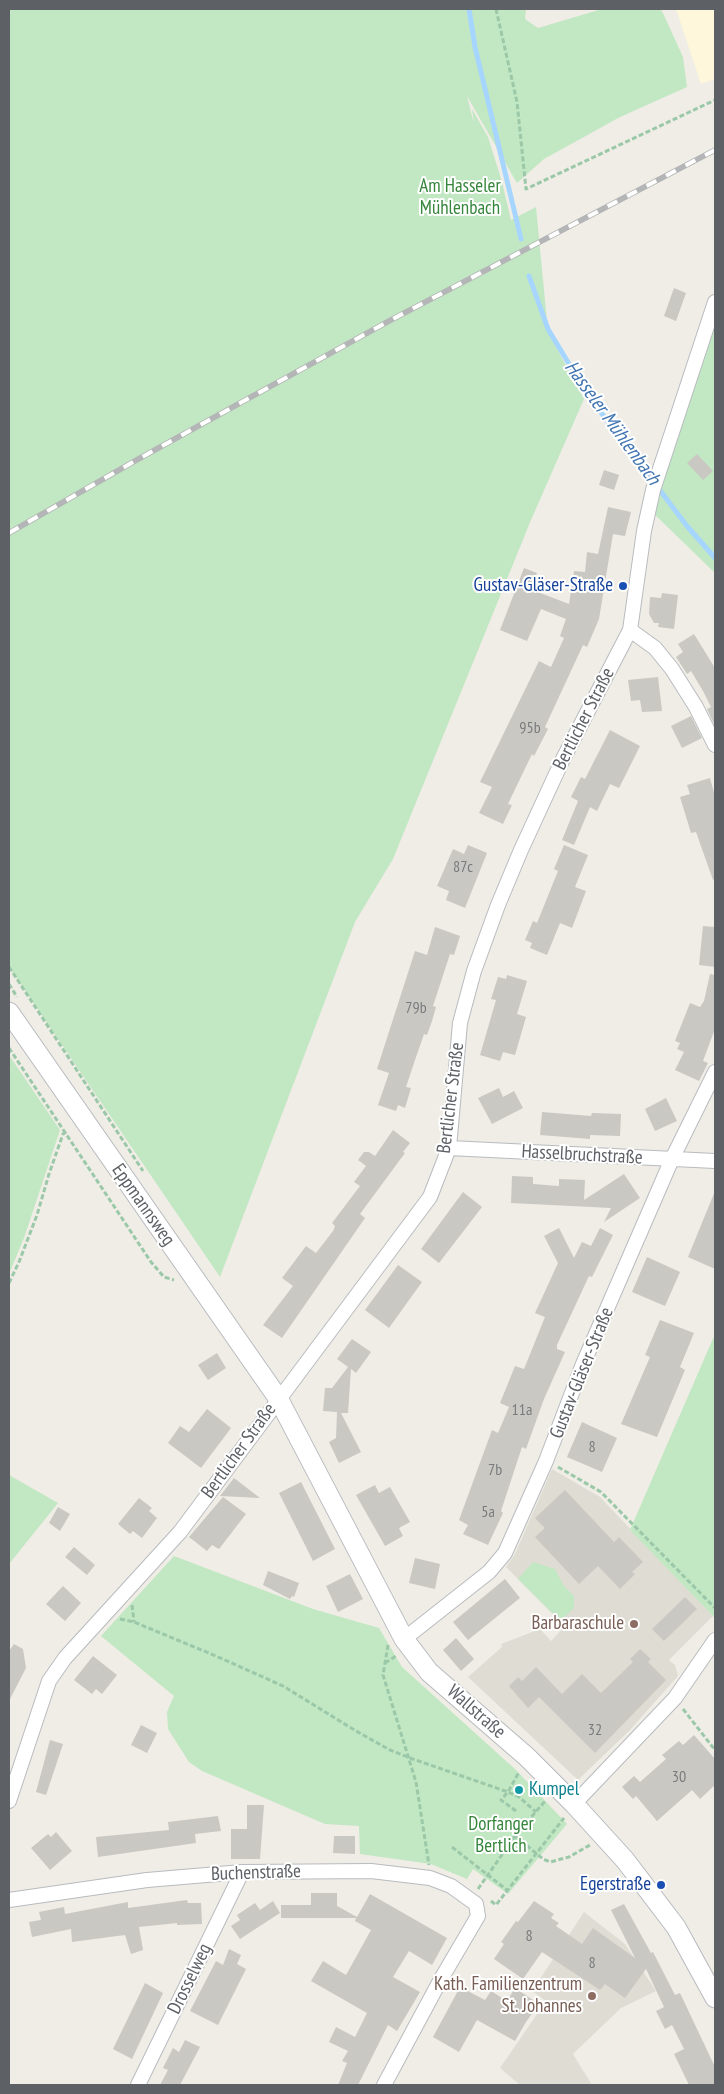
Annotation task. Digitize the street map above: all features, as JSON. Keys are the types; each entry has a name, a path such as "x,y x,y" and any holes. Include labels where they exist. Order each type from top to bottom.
{"street":[{"name":"Bertlicher Straße","path":"9,1801 49,1681 65,1658 180,1532 278,1398 430,1197 449,1148 460,1023 474,971 521,850 562,761 630,630 644,532 653,490 715,302"},
{"path":"630,630 655,648 672,669 696,707 715,745"},
{"name":"Eppmannsweg","path":"9,1012 82,1120 278,1398"},
{"name":"Gustav-Gläser-Straße","path":"402,1636 489,1572 505,1553 546,1460 583,1364 672,1160 715,1072"},
{"name":"Hasselbruchstraße","path":"449,1148 715,1161"},
{"name":"Wallstraße","path":"278,1398 402,1636 429,1672 527,1757 566,1810 631,1868 676,1927 715,1998"},
{"path":"566,1810 675,1698 715,1640"},
{"name":"Buchenstraße","path":"9,1900 146,1880 242,1872 371,1871 430,1878 476,1895"},
{"name":"Drosselweg","path":"138,2085 242,1872"},
{"path":"384,2085 440,1979 478,1916 476,1895"}],"path":[{"path":"496,9 517,102 526,189 715,100"},
{"path":"9,967 145,1174"},
{"path":"9,1048 151,1262 164,1277 174,1280"},
{"path":"9,1283 20,1262 38,1215 49,1174 65,1132 82,1120"},
{"path":"546,1460 601,1492 715,1608"},
{"path":"108,1610 116,1618 134,1622 283,1686 356,1732 390,1750 519,1797 536,1812"},
{"path":"402,1636 389,1641 383,1675 416,1782 430,1878"},
{"path":"675,1698 715,1750"},
{"path":"516,1811 501,1800 508,1792 520,1769 528,1776"},
{"path":"476,1895 515,1836 549,1797 554,1804"},
{"path":"490,1900 496,1905 566,1810 572,1823"},
{"path":"515,1836 543,1859 558,1862 590,1844 584,1837"},
{"path":"452,1848 507,1890"}],"shaded area":[{"path":"676,9 715,9 715,79 701,84"},
{"name":"Barbaraschule","path":"552,1469 600,1497 713,1616 669,1660 675,1665 678,1676 629,1731 578,1780 468,1677 502,1647 501,1644 540,1629 551,1641 565,1626 506,1567 515,1554"},
{"name":"Kath. Familienzentrum St. Johannes","path":"584,1912 625,1944 656,1991 621,2008 573,2054 592,2085 520,2085 500,2068 546,2001 532,1991"}],"green space":[{"name":"Am Hasseler Mühlenbach","path":"9,9 526,9 525,19 538,28 602,9 658,9 662,11 683,57 687,87 620,117 544,159 517,183 467,96 474,124 472,109 488,137 511,220 536,207 548,332 584,399 531,520 393,859 355,922 220,1277 9,967"},
{"path":"715,316 715,573 651,511"},
{"path":"9,1055 60,1130 24,1238 9,1274"},
{"path":"715,1334 715,1618 630,1530"},
{"path":"9,1475 58,1503 9,1564"},
{"name":"Dorfanger Bertlich","path":"174,1556 313,1609 379,1628 402,1667 516,1770 567,1824 508,1894 473,1869 467,1879 431,1864 360,1854 359,1826 325,1824 202,1771 189,1762 168,1729 167,1712 174,1696 101,1636"},
{"path":"533,1562 555,1569 564,1586 574,1596 574,1608 560,1621 518,1579"}],"building":[{"path":"674,288 686,293 676,321 664,316"},
{"path":"697,454 713,471 703,480 687,463"},
{"path":"604,470 619,475 614,490 599,485"},
{"path":"608,507 631,512 625,536 613,534 599,619 587,647 583,645 545,727 548,729 534,756 532,754 508,804 512,805 503,824 479,813 492,787 480,782 539,661 551,667 564,638 560,636 566,619 541,609 527,641 500,630 524,568 537,573 530,589 569,604 574,571 585,572 587,552 598,554"},
{"path":"662,593 678,595 674,629 658,627 659,623 654,623 649,614 650,597 661,598"},
{"path":"694,634 715,668 715,726 707,709 711,707 703,691 691,671 687,674 676,657 683,652 678,644"},
{"path":"658,677 662,711 642,712 640,700 631,701 628,680"},
{"path":"691,716 702,738 682,748 671,726"},
{"path":"610,730 640,746 619,788 610,784 597,811 590,807 574,845 562,840 578,801 571,797 581,777 585,779"},
{"path":"710,778 715,796 715,879 713,880 696,832 691,833 680,797 690,794 687,785"},
{"path":"468,845 487,853 465,908 446,900 449,891 437,886 453,849 464,854"},
{"path":"564,845 588,855 575,887 586,891 572,928 560,923 547,955 530,948 532,943 525,940 533,921 537,923 558,871 554,869"},
{"path":"703,926 715,927 715,967 699,965"},
{"path":"435,927 460,936 454,955 450,954 433,1006 436,1007 432,1021 427,1035 424,1034 406,1087 411,1088 405,1108 398,1105 396,1111 378,1105 389,1073 377,1069 415,951 427,955"},
{"path":"710,974 715,975 715,1029 703,1061 708,1063 699,1081 675,1070 684,1052 677,1049 680,1043 675,1041 690,1003 700,1007 704,1001"},
{"path":"507,975 527,981 517,1014 526,1017 515,1055 503,1052 500,1061 480,1055 496,1000 491,999 498,977 506,979"},
{"path":"499,1088 503,1097 514,1091 523,1108 492,1124 478,1098"},
{"path":"666,1098 677,1121 655,1131 645,1109"},
{"path":"542,1112 591,1116 592,1113 621,1114 620,1136 590,1135 590,1139 540,1135"},
{"path":"393,1130 410,1143 403,1152 405,1153 360,1214 365,1218 282,1338 263,1325 293,1286 282,1278 306,1246 316,1253 333,1231 335,1226 332,1223 360,1186 354,1182 366,1166 358,1160 364,1152 369,1152 375,1156"},
{"path":"624,1174 640,1198 604,1222 611,1208 511,1203 512,1176 533,1177 533,1184 559,1186 559,1179 585,1180 584,1200"},
{"path":"715,1191 715,1269 688,1257"},
{"path":"463,1192 482,1207 439,1263 421,1249"},
{"path":"559,1228 574,1258 582,1242 591,1246 600,1228 613,1235 592,1277 589,1276 557,1345 557,1349 565,1352 544,1399 526,1449 522,1447 501,1511 503,1513 488,1545 463,1534 468,1525 459,1520 492,1430 498,1433 509,1407 500,1403 515,1366 524,1369 545,1317 535,1313 558,1263 544,1236"},
{"path":"647,1257 680,1272 665,1306 632,1292"},
{"path":"398,1265 422,1282 389,1328 365,1310"},
{"path":"660,1320 694,1333 680,1367 685,1370 657,1437 621,1424 650,1357 645,1355"},
{"path":"352,1339 371,1352 356,1373 351,1369 348,1413 341,1413 361,1452 339,1463 329,1442 336,1438 337,1412 323,1411 325,1388 332,1388 348,1367 337,1359"},
{"path":"217,1353 226,1368 208,1380 198,1365"},
{"path":"207,1409 231,1428 201,1468 168,1443 180,1426 189,1432"},
{"path":"582,1422 617,1438 602,1472 567,1457"},
{"path":"234,1478 260,1498 220,1496"},
{"path":"301,1482 335,1549 313,1561 279,1493"},
{"path":"375,1485 379,1493 390,1487 410,1522 399,1528 403,1536 385,1546 356,1495"},
{"path":"565,1490 614,1542 619,1537 643,1562 632,1572 635,1574 620,1589 598,1566 579,1584 535,1537 545,1528 535,1518"},
{"path":"223,1497 246,1514 219,1549 212,1545 207,1551 189,1537"},
{"path":"139,1498 152,1508 149,1511 157,1518 142,1538 133,1531 130,1534 118,1524"},
{"path":"58,1507 70,1514 60,1531 49,1523"},
{"path":"74,1547 95,1565 87,1575 65,1557"},
{"path":"415,1558 440,1564 435,1589 409,1583"},
{"path":"268,1571 299,1583 294,1597 292,1596 290,1599 263,1585"},
{"path":"350,1574 363,1599 338,1612 326,1586"},
{"path":"505,1579 520,1598 468,1640 453,1622"},
{"path":"63,1586 81,1603 65,1621 46,1604"},
{"path":"685,1597 697,1609 664,1641 652,1629"},
{"path":"456,1638 474,1659 461,1671 443,1650"},
{"path":"14,1644 23,1649 26,1668 9,1701 9,1651"},
{"path":"640,1649 651,1659 648,1662 666,1680 595,1753 539,1697 528,1708 509,1686 518,1677 522,1681 536,1667 562,1694 582,1674 601,1693 633,1662 630,1659"},
{"path":"93,1656 117,1675 102,1694 96,1689 92,1694 74,1680"},
{"path":"141,1725 157,1733 147,1753 131,1745"},
{"path":"694,1735 715,1759 715,1785 700,1799 692,1790 657,1821 636,1796 633,1799 622,1787 634,1776 640,1782 666,1759 662,1755 679,1741 683,1745"},
{"path":"50,1740 63,1744 46,1795 36,1792"},
{"path":"247,1805 264,1805 260,1859 231,1859 231,1829 247,1829"},
{"path":"218,1816 221,1831 195,1834 196,1843 98,1857 96,1837 169,1830 168,1822"},
{"path":"56,1832 72,1851 50,1870 31,1848 48,1834 51,1837"},
{"path":"334,1836 355,1836 355,1854 333,1853"},
{"path":"311,1893 337,1893 337,1906 357,1917 370,1894 447,1938 432,1965 409,1951 393,1977 420,1992 397,2031 388,2025 358,2085 338,2085 347,2063 342,2061 348,2051 329,2042 336,2027 355,2037 367,2013 311,1981 323,1961 346,1975 371,1930 355,1921 356,1918 281,1918 281,1905 311,1905"},
{"path":"187,1900 188,1903 201,1903 202,1924 177,1925 177,1923 139,1927 143,1950 131,1954 125,1935 72,1942 71,1929 32,1937 29,1922 41,1920 39,1912 64,1907 65,1914 128,1902 128,1908"},
{"path":"273,1901 280,1913 240,1939 231,1926 240,1920 237,1915 255,1903 260,1910"},
{"path":"534,1901 554,1914 551,1918 559,1923 556,1926 582,1944 593,1928 635,1958 611,1910 624,1904 651,1953 653,1952 675,1995 680,1993 715,2067 715,2085 689,2085 674,2054 684,2049 672,2025 665,2029 656,2011 664,2007 646,1969 625,1998 605,1984 600,1990 542,1952 523,1979 494,1959 504,1944 501,1942"},
{"path":"229,1949 241,1955 237,1964 246,1969 218,2025 190,2011 216,1961 223,1965"},
{"path":"145,1983 163,1993 132,2059 113,2049"},
{"path":"460,1987 485,2000 491,1991 507,2001 515,1988 539,2004 515,2041 477,2020 459,2052 433,2037"},
{"path":"185,2040 200,2047 180,2085 160,2085 168,2070 163,2068 173,2048 179,2052"}],"waterway":[{"name":"Hasseler Mühlenbach","path":"469,9 475,47 521,239"},
{"name":"Hasseler Mühlenbach","path":"529,276 548,329 587,394 687,526 715,558"}],"railway":[{"path":"9,533 133,462 389,321 715,150"}],"place":[{"name":"Gustav-Gläser-Straße","path":"623,586"},
{"name":"Barbaraschule","path":"634,1624"},
{"name":"Kumpel","path":"519,1790"},
{"name":"Egerstraße","path":"661,1885"},
{"name":"Kath. Familienzentrum St. Johannes","path":"592,1996"}]}
